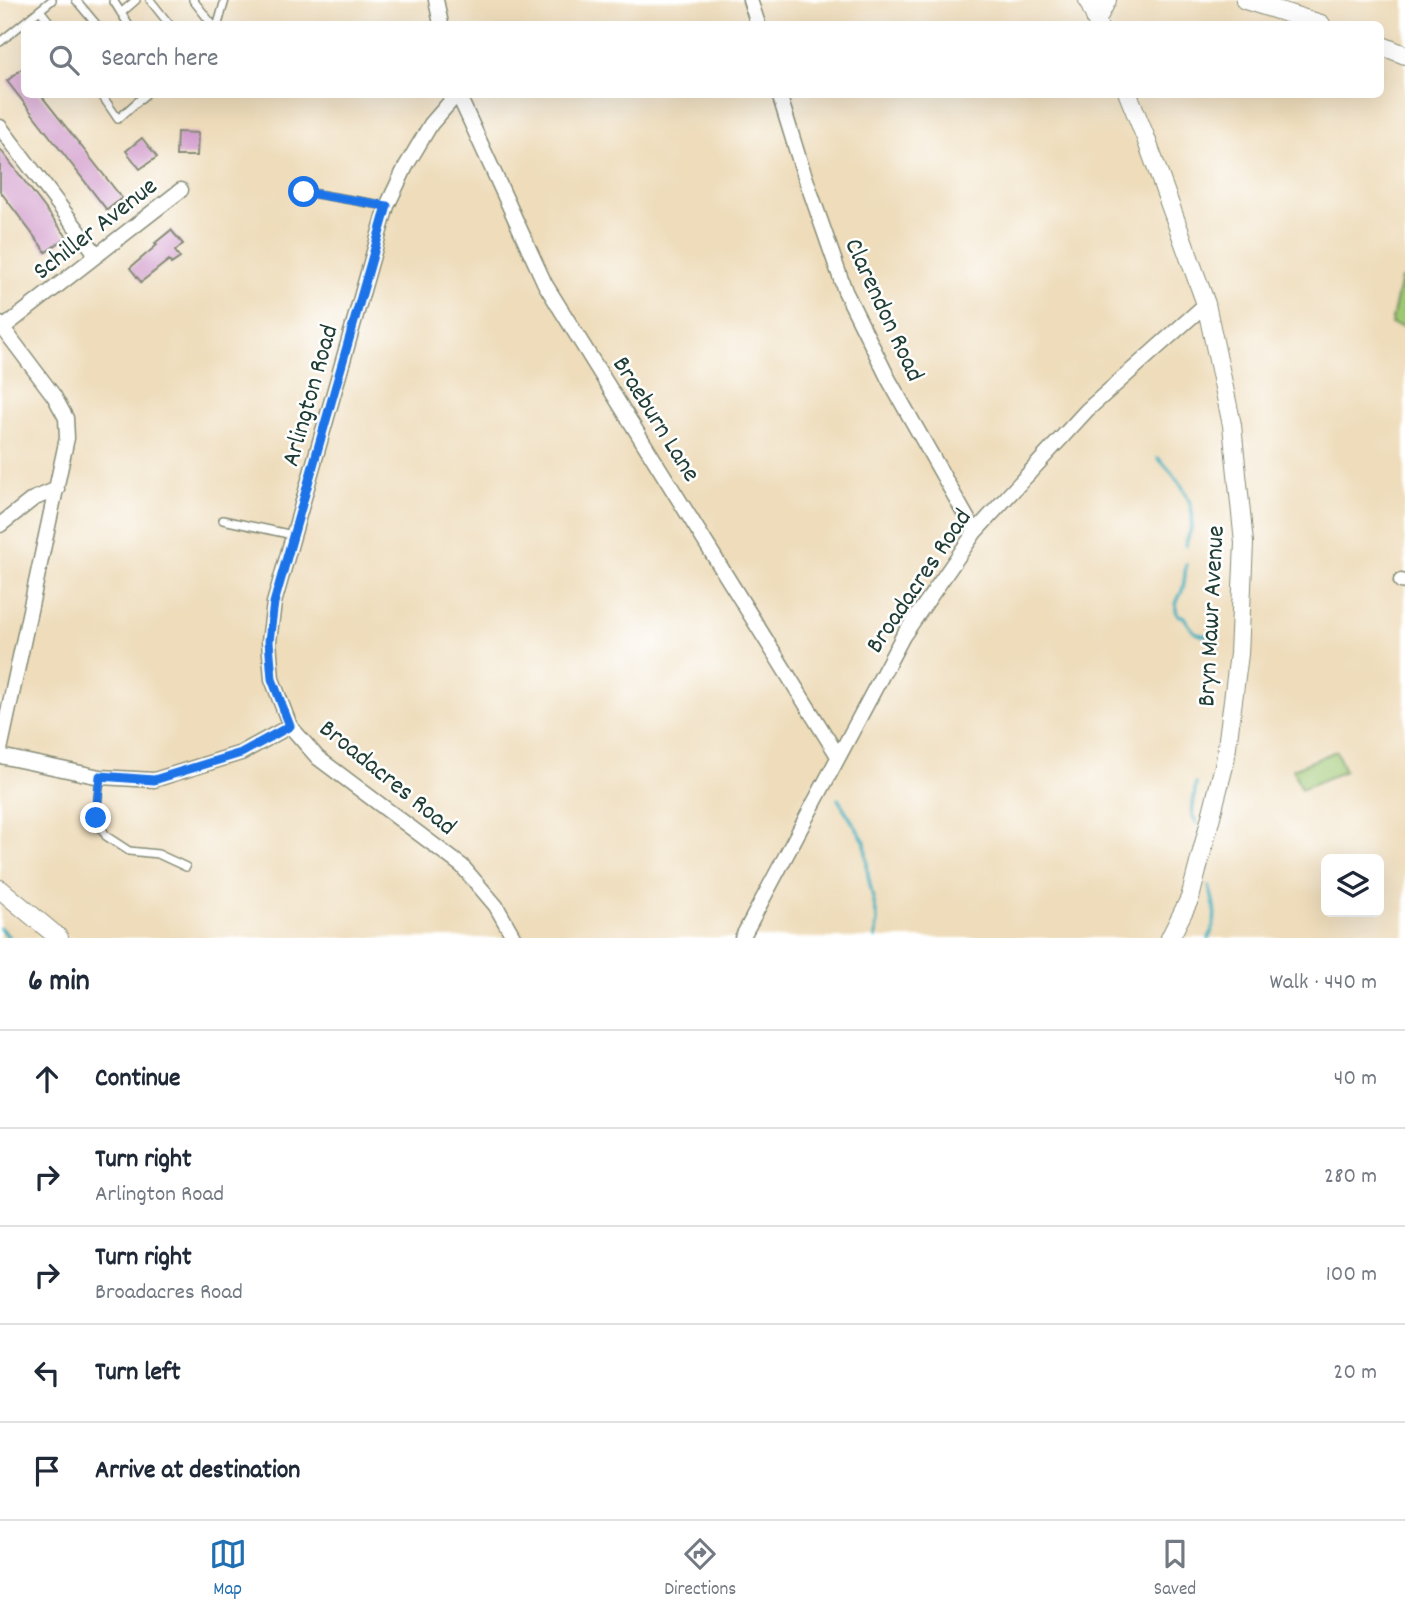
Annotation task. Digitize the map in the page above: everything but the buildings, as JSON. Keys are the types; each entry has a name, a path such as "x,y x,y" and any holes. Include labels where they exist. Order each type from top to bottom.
{"street":[{"path":"436,0 440,21"},
{"path":"750,0 757,21"},
{"path":"1088,0 1096,21"},
{"path":"1098,21 1107,0"},
{"path":"1245,0 1312,21"},
{"path":"1384,46 1405,55"},
{"name":"Arlington Road","path":"290,726 272,679 269,641 274,603 387,206 406,166 431,124 454,98"},
{"name":"Braeburn Lane","path":"460,98 545,284 838,756"},
{"name":"Clarendon Road","path":"780,98 845,291 889,380 975,532"},
{"name":"Bryn Mawr Avenue","path":"1130,98 1206,304 1233,425 1244,543 1239,654 1225,762 1190,898 1170,938"},
{"path":"0,127 96,254"},
{"name":"Schiller Avenue","path":"1,326 181,190"},
{"name":"Broadacres Road","path":"743,938 903,636 975,532 1087,410 1206,304"},
{"path":"0,750 67,438 66,418 54,396 1,326"},
{"path":"0,525 33,499 57,489"},
{"name":"Broadacres Road","path":"0,756 100,776 154,780 241,753 290,726 318,758 462,866 496,906 514,938"},
{"path":"0,889 59,938"}],"lane":[{"path":"25,21 52,0"},
{"path":"76,0 94,21"},
{"path":"113,0 126,21"},
{"path":"121,13 136,0"},
{"path":"150,0 167,21"},
{"path":"193,0 210,21"},
{"path":"219,21 225,0"},
{"path":"40,9 49,21"},
{"path":"0,42 21,25"},
{"path":"104,98 118,120 142,98"},
{"path":"304,192 387,206"},
{"path":"223,520 293,535"},
{"path":"100,776 96,818 106,836 130,851 158,853 186,867"}],"green space":[{"path":"1401,279 1405,280 1405,327 1391,324"},
{"path":"1336,751 1345,771 1301,789 1293,769"}],"waterway":[{"path":"1158,458 1183,488 1191,506 1192,525 1186,546"},
{"path":"1186,564 1184,585 1176,611 1194,631 1200,635 1209,635 1218,646"},
{"path":"1196,783 1192,814 1197,824"},
{"path":"838,799 865,842 868,875 877,917 876,938"},
{"path":"1209,886 1215,912 1209,938"},
{"path":"0,928 10,938"}],"route":[{"path":"96,818 100,776 154,780 241,753 290,726 272,679 269,641 274,603 387,206 304,192"}]}
